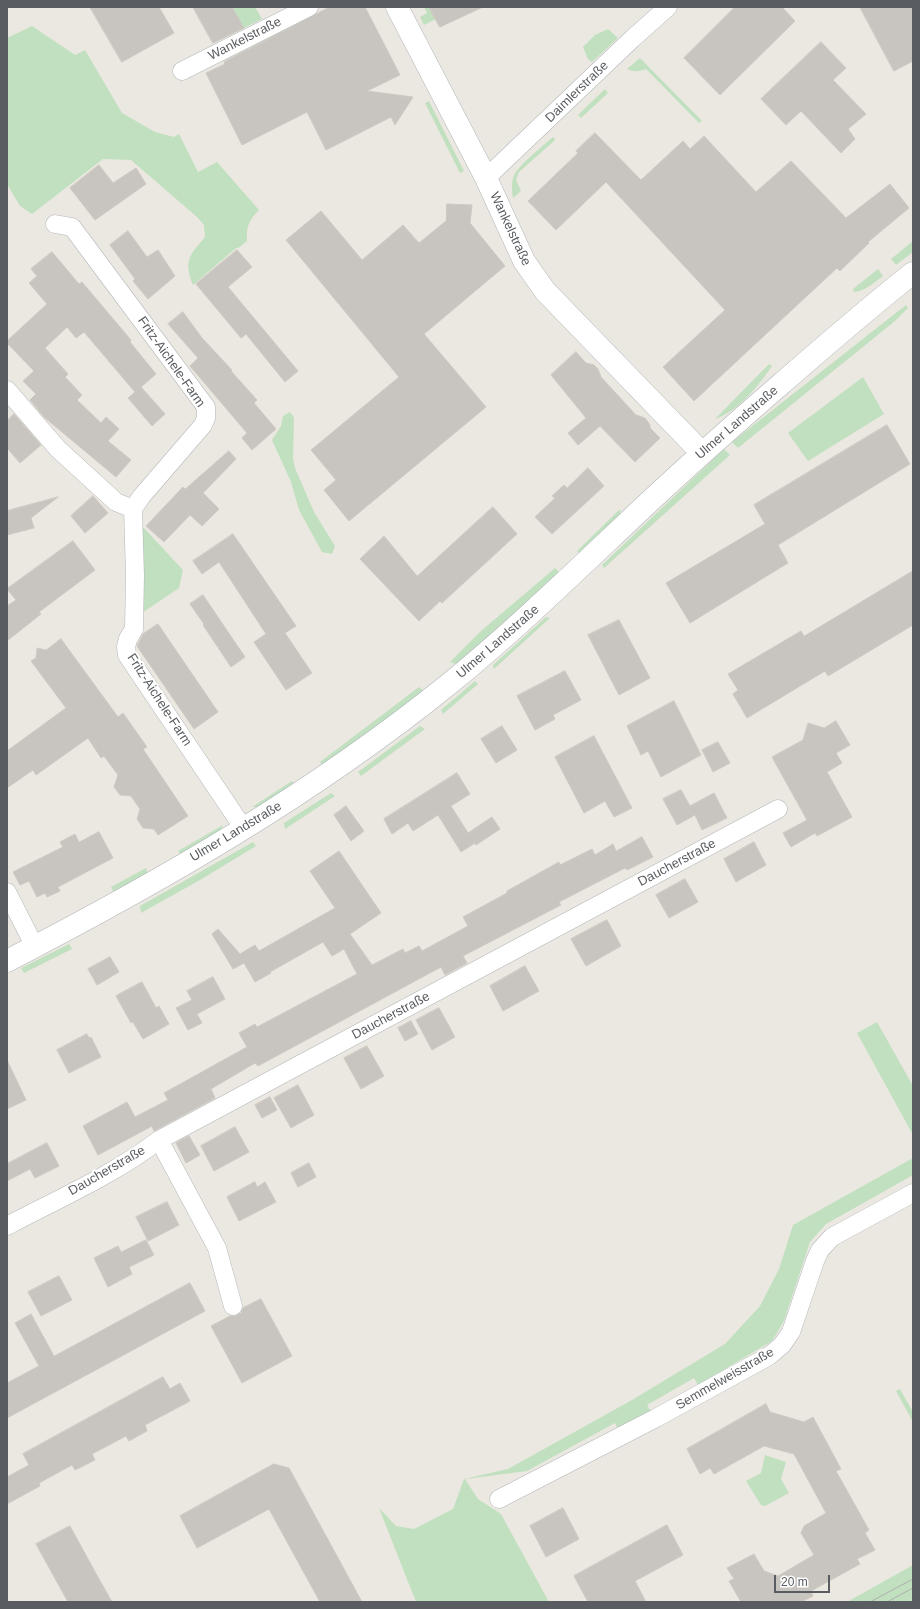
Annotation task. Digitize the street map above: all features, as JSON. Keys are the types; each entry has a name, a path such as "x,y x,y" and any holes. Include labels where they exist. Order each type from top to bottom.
{"street":[{"name":"Wankelstraße","path":"182,71 309,7"},
{"name":"Wankelstraße","path":"397,7 486,178 524,261 545,291 702,453"},
{"name":"Daimlerstraße","path":"486,178 632,39 668,7"},
{"name":"Fritz-Aichele-Farm","path":"55,224 72,227 206,407 206,418 203,425 141,497 133,509 135,575 134,629 126,646 127,655 244,829"},
{"name":"Ulmer Landstraße","path":"7,961 124,899 244,829 337,769 449,684 505,637 702,453 804,363 913,273"},
{"path":"7,390 58,449 116,502 133,509"},
{"name":"Daucherstraße","path":"7,1226 105,1174 147,1150 159,1140 778,809"},
{"path":"7,892 35,947"},
{"path":"159,1140 217,1248 233,1306"},
{"name":"Semmelweisstraße","path":"499,1499 656,1418 769,1356 782,1345 791,1332 820,1250 832,1237 913,1193"}],"green space":[{"path":"232,7 255,7 262,19 244,28"},
{"path":"424,7 429,7 436,19 424,25 420,17 427,13"},
{"path":"32,26 75,55 85,50 122,113 155,132 174,137 179,134 198,172 217,162 259,210 249,224 247,241 236,248 193,285 188,264 195,249 205,237 204,225 197,217 131,160 103,159 32,214 20,206 7,184 7,38"},
{"path":"608,29 618,38 592,62 588,59 583,47 595,35"},
{"path":"640,58 702,121 699,123 646,69 641,71 632,71 627,69"},
{"path":"605,89 608,93 581,118 578,115"},
{"path":"429,101 464,171 460,173 425,103"},
{"path":"553,137 555,139 554,141 519,172 516,180 521,191 513,198 512,181 516,172 525,161"},
{"path":"913,241 913,252 896,265 891,259"},
{"path":"878,269 883,276 865,289 854,292 853,289"},
{"path":"906,305 908,308 895,321 738,448 732,442"},
{"path":"769,364 772,366 761,382 747,397 732,410 715,419"},
{"path":"863,377 884,414 808,461 788,433"},
{"path":"290,412 294,418 293,458 295,468 314,512 335,546 332,554 322,552 299,510 291,482 272,440 281,426 283,416"},
{"path":"724,449 730,455 604,568 602,565"},
{"path":"620,509 621,516 580,554 577,551"},
{"path":"143,527 183,570 179,588 142,613"},
{"path":"555,568 560,573 461,661 456,664 450,662 481,631"},
{"path":"546,617 550,618 494,669 493,665"},
{"path":"475,681 478,684 443,714 441,710"},
{"path":"419,687 424,691 324,768 320,762"},
{"path":"420,726 425,729 361,776 358,772"},
{"path":"292,781 295,787 257,807 252,807"},
{"path":"331,793 335,796 285,829 284,823"},
{"path":"223,825 219,835 182,856 178,851"},
{"path":"253,842 256,846 141,913 140,906"},
{"path":"146,868 148,874 114,893 111,887"},
{"path":"69,944 72,949 24,973 21,968"},
{"path":"877,1022 913,1086 913,1135 857,1033"},
{"path":"913,1158 913,1175 826,1224 810,1242 784,1321 772,1341 698,1385 694,1378 647,1405 651,1412 618,1429 615,1423 527,1471 465,1479 478,1499 501,1514 549,1602 416,1602 379,1508 396,1526 414,1529 453,1509 464,1479 508,1469 632,1400 725,1344 760,1306 779,1269 793,1225"},
{"path":"900,1389 913,1412 913,1422 896,1391"},
{"path":"765,1455 786,1462 781,1479 789,1493 765,1506 761,1505 746,1481 761,1473"},
{"path":"913,1565 913,1602 847,1602"}],"building":[{"path":"90,7 159,7 174,33 122,62"},
{"path":"193,7 232,7 244,28 213,43"},
{"path":"330,7 365,7 400,75 367,91 413,97 395,125 391,117 326,150 307,112 242,145 206,73 225,64 224,62"},
{"path":"429,7 483,7 440,27"},
{"path":"735,7 782,7 795,21 720,95 684,58"},
{"path":"860,7 913,7 913,61 894,71"},
{"path":"821,42 846,68 833,80 866,114 848,129 855,139 841,153 801,111 786,125 761,99"},
{"path":"595,133 641,180 683,141 690,149 704,136 756,192 791,161 846,218 890,184 909,208 868,242 869,243 840,271 837,268 694,401 663,367 725,310 606,182 556,230 528,201 578,153 576,151"},
{"path":"99,165 113,183 136,168 146,184 95,220 70,188"},
{"path":"447,204 472,205 470,223 505,266 424,334 486,407 349,521 324,490 336,480 311,450 399,377 286,240 321,211 362,260 403,225 419,243 446,221"},
{"path":"128,231 147,257 158,250 175,276 148,299 133,281 135,279 110,245"},
{"path":"237,250 252,267 228,287 298,371 285,382 246,334 241,338 196,284"},
{"path":"52,252 79,284 82,282 131,340 130,342 156,374 141,387 165,414 152,426 128,398 135,392 84,332 76,338 67,327 45,348 68,374 65,377 82,395 77,400 101,423 106,417 119,429 108,441 131,460 116,477 44,417 30,400 36,394 23,381 34,371 7,343 7,341 47,304 29,283 37,276 31,269"},
{"path":"183,312 202,338 232,370 231,371 257,400 254,403 276,429 252,450 242,438 247,433 190,366 198,358 168,324"},
{"path":"576,352 586,363 594,365 598,369 601,377 636,415 645,418 650,425 650,428 660,438 635,462 600,426 578,445 568,433 586,418 551,375"},
{"path":"14,414 41,445 20,463 7,448 7,421"},
{"path":"887,425 910,464 778,545 788,563 690,623 666,583 765,524 754,505"},
{"path":"229,451 236,459 203,493 219,509 202,526 190,515 164,542 146,526 183,487 185,489"},
{"path":"588,468 604,486 552,534 535,517 555,498 552,496 564,485 567,488"},
{"path":"93,496 108,513 85,533 71,516"},
{"path":"58,497 31,518 34,528 7,535 7,511"},
{"path":"493,507 517,534 442,603 440,601 419,621 360,559 384,536 417,576"},
{"path":"233,534 296,626 285,633 312,673 286,690 254,642 266,634 219,562 202,574 193,561"},
{"path":"73,541 95,570 39,612 41,614 7,641 7,606 16,600 7,589"},
{"path":"913,571 913,625 828,676 825,671 747,718 733,694 738,690 728,674 801,631 804,636"},
{"path":"203,595 245,657 231,667 190,604"},
{"path":"619,620 650,678 619,695 588,635"},
{"path":"158,624 218,712 194,729 137,646 143,634"},
{"path":"61,639 118,717 123,713 147,747 143,749 188,816 158,835 154,829 143,828 137,819 140,809 131,796 120,795 114,787 118,775 104,756 101,758 88,738 36,775 33,770 7,788 7,751 66,708 31,661 36,658 37,648 46,650"},
{"path":"565,671 581,700 553,715 555,719 535,730 517,696"},
{"path":"674,701 701,755 661,777 648,751 641,755 627,726"},
{"path":"836,721 850,745 836,753 842,763 827,772 852,817 817,836 815,833 791,847 783,833 807,820 772,757 803,740 808,723 824,728"},
{"path":"502,726 517,750 496,763 481,739"},
{"path":"594,736 632,808 614,817 605,801 584,813 555,757"},
{"path":"718,742 730,763 713,772 702,750"},
{"path":"457,773 470,794 451,806 468,833 492,817 500,829 476,845 475,843 461,852 438,815 413,831 408,823 392,834 384,819"},
{"path":"681,790 690,806 714,793 727,818 702,830 695,815 677,825 663,799"},
{"path":"346,806 364,831 351,841 334,815"},
{"path":"99,832 113,858 58,887 60,891 47,897 45,893 37,897 29,881 20,885 13,872 63,847 60,842 75,834 79,842"},
{"path":"642,837 653,857 627,870 625,868 559,902 561,905 463,956 467,963 445,975 441,967 258,1066 255,1063 211,1089 215,1098 154,1131 152,1126 98,1155 83,1126 127,1102 135,1117 168,1100 164,1093 247,1047 239,1033 255,1024 257,1027 357,974 344,949 332,956 323,942 255,982 244,963 233,969 212,934 218,929 240,954 255,945 259,951 335,908 310,871 339,851 381,913 350,934 372,965 403,949 405,953 419,946 422,951 468,926 463,917 559,862 560,865 592,849 595,855 613,844 616,851"},
{"path":"754,842 766,865 736,882 724,859"},
{"path":"685,879 698,902 669,918 656,895"},
{"path":"607,920 621,946 586,966 571,939"},
{"path":"110,957 119,972 97,985 88,969"},
{"path":"525,966 539,991 503,1011 490,986"},
{"path":"213,977 225,999 197,1014 202,1023 188,1030 176,1008 192,1000 187,991"},
{"path":"142,982 156,1008 159,1006 169,1024 143,1039 133,1022 131,1023 116,996"},
{"path":"439,1008 455,1037 432,1050 416,1020"},
{"path":"411,1021 418,1034 405,1041 398,1028"},
{"path":"87,1034 89,1038 91,1037 101,1057 69,1073 57,1050"},
{"path":"367,1046 384,1076 361,1089 344,1058"},
{"path":"7,1060 26,1100 7,1109"},
{"path":"298,1085 314,1115 291,1128 274,1098"},
{"path":"270,1097 277,1110 262,1118 255,1105"},
{"path":"235,1127 249,1152 214,1171 201,1146"},
{"path":"189,1136 200,1155 186,1163 176,1143"},
{"path":"47,1143 59,1166 35,1178 30,1169 7,1181 7,1164"},
{"path":"309,1163 316,1177 298,1187 291,1173"},
{"path":"255,1182 257,1187 265,1182 276,1202 239,1221 227,1197"},
{"path":"167,1202 179,1225 148,1241 136,1217"},
{"path":"146,1240 154,1255 129,1267 132,1274 108,1287 94,1258 118,1246 121,1252"},
{"path":"59,1276 72,1300 41,1316 28,1292"},
{"path":"190,1283 205,1311 7,1418 7,1383 39,1366 15,1323 31,1314 54,1356"},
{"path":"261,1299 292,1356 242,1383 211,1326 230,1316 236,1316 241,1313 243,1308"},
{"path":"163,1377 170,1389 180,1383 190,1401 145,1425 147,1431 129,1441 126,1436 92,1454 95,1460 75,1470 72,1465 39,1483 40,1486 7,1504 7,1477 29,1465 23,1454"},
{"path":"766,1404 770,1412 804,1422 813,1417 841,1469 836,1471 869,1530 865,1533 875,1550 857,1559 860,1564 811,1591 813,1596 801,1602 741,1602 729,1581 734,1579 727,1568 754,1554 764,1571 778,1576 814,1555 801,1533 804,1526 826,1513 794,1454 764,1446 714,1474 710,1468 700,1474 687,1449"},
{"path":"274,1464 289,1468 362,1602 320,1602 269,1509 197,1548 180,1516"},
{"path":"563,1508 579,1539 546,1557 530,1526"},
{"path":"667,1525 683,1555 635,1581 646,1602 588,1602 574,1576"},
{"path":"70,1526 112,1602 68,1602 36,1544"}],"tram line":[{"path":"870,1602 913,1579"},
{"path":"887,1602 913,1588"}]}
